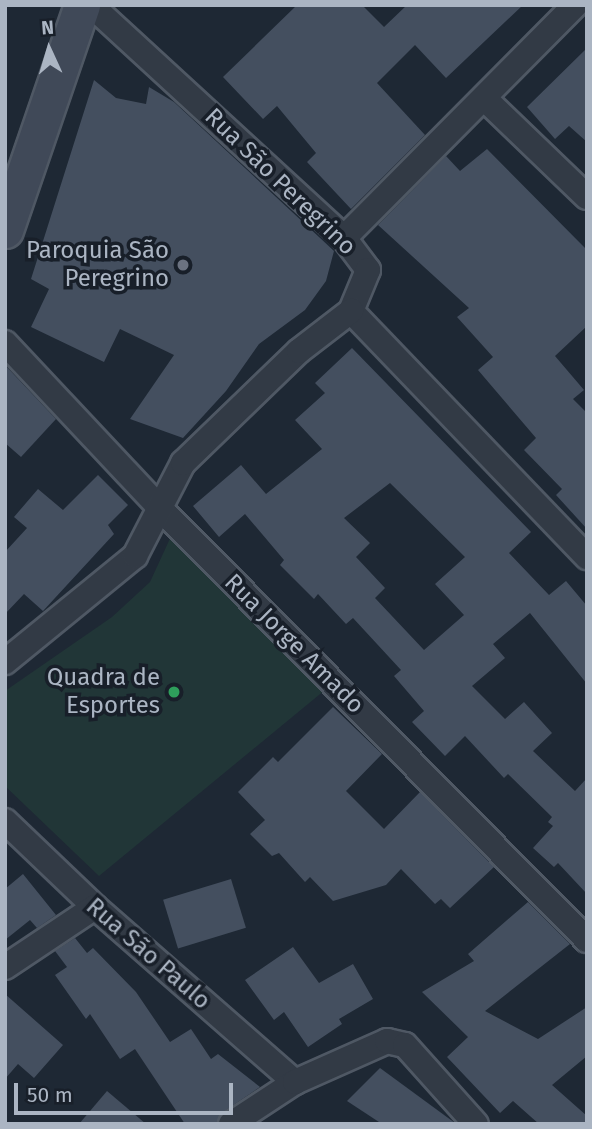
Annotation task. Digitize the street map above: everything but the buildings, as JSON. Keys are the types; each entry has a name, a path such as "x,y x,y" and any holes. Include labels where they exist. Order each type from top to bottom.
{"main road":[{"path":"5,230 82,5"}],"street":[{"name":"Rua São Peregrino","path":"91,5 344,238 368,270 351,311"},
{"path":"344,238 485,99 575,5"},
{"path":"485,99 587,197"},
{"path":"5,662 135,556 163,510 183,463 299,351 351,311 587,558"},
{"name":"Rua Jorge Amado","path":"5,343 163,510 587,940"},
{"name":"Rua São Paulo","path":"5,821 94,907 295,1082"},
{"path":"5,967 94,907"},
{"path":"231,1124 295,1082 387,1041 405,1045 476,1124"}],"green space":[{"path":"173,532 325,690 99,876 5,786 5,691 112,617 150,582"}],"place":[{"name":"Paroquia São Peregrino","path":"183,265"},
{"name":"Quadra de Esportes","path":"174,692"}]}
